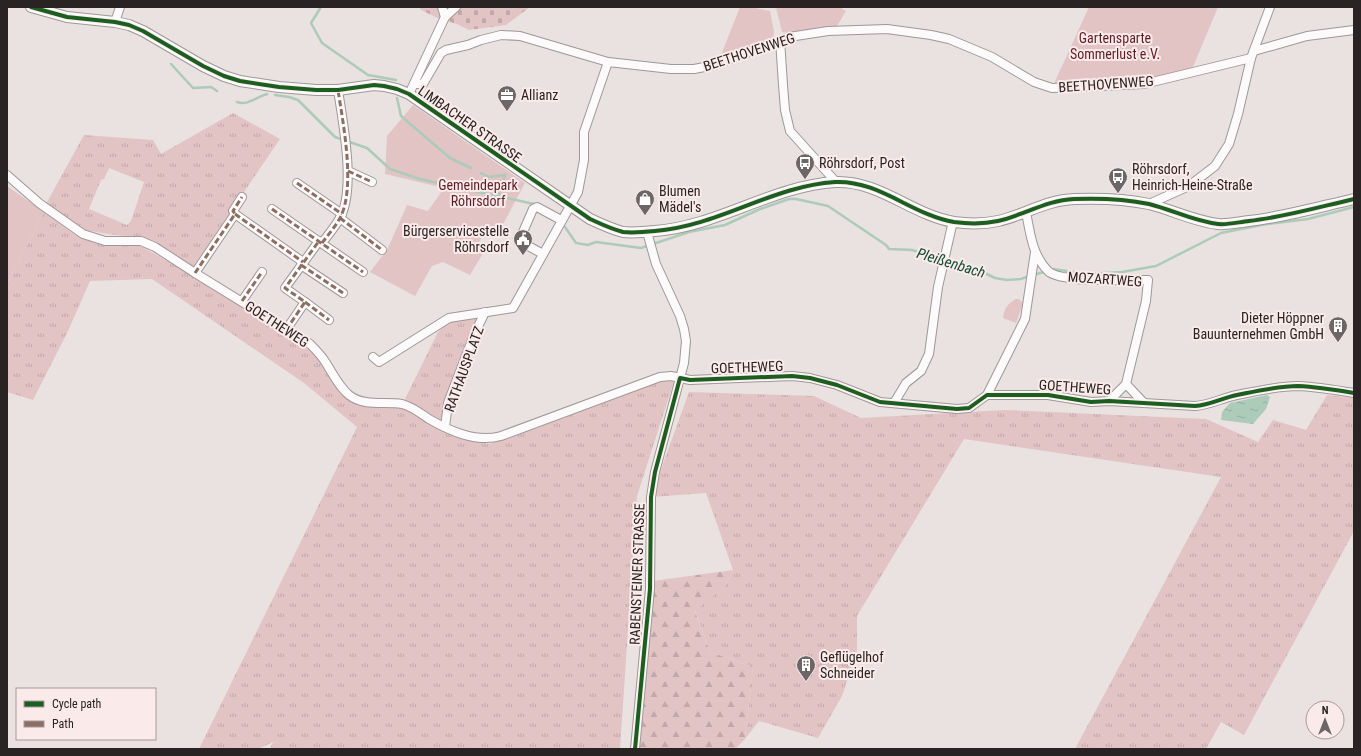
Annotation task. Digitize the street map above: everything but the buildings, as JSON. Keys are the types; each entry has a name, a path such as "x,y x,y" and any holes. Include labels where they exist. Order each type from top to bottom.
{"street":[{"name":"LIMBACHER STRASSE","path":"31,7 67,17 129,25 143,31 203,66 230,78 279,87 316,90 338,90 374,85 390,87 409,94 590,219 609,228 648,236 712,219 800,187 836,182 849,183 875,189 918,209 953,221 973,223 999,220 1026,212 1048,203 1073,199 1100,199 1149,204 1198,221 1220,224 1264,219 1303,212 1354,199"},
{"path":"115,22 120,7"},
{"path":"442,7 445,17"},
{"path":"409,94 445,17 456,7"},
{"path":"1149,204 1189,186 1215,166 1229,144 1238,114 1252,55 1270,7"},
{"name":"BEETHOVENWEG","path":"414,84 422,84 441,54 446,50 500,35 520,36 608,62 671,69 694,69 715,65 789,37 828,31 887,29 949,39 992,57 1034,82 1052,88 1144,84 1252,55 1307,36 1354,30"},
{"path":"780,40 785,110 790,131 836,182"},
{"name":"RATHAUSPLATZ","path":"373,358 379,362 449,318 513,308 578,192 584,160 584,132 608,62"},
{"path":"329,320 285,288 302,264 341,216 349,183 345,136 338,90"},
{"path":"348,171 372,182"},
{"name":"GOETHEWEG","path":"7,176 39,203 83,234 105,241 141,241 155,247 310,344 325,361 341,388 349,396 359,401 371,403 391,403 412,407 445,427 466,436 484,439 493,439 660,377 671,376 690,380 792,376 810,378 837,385 874,400 940,408 969,408 987,395 1025,319 1035,252"},
{"path":"297,183 341,216 382,250"},
{"path":"195,273 235,214 233,211 242,197"},
{"path":"543,254 519,241 533,209 537,207 561,220"},
{"path":"272,208 363,272"},
{"name":"MOZARTWEG","path":"1026,212 1035,252 1047,270 1058,276 1091,280 1148,280 1146,301 1126,384"},
{"path":"235,214 343,293"},
{"path":"894,403 906,383 921,370 928,354 943,262 953,221"},
{"name":"RABENSTEINER STRASSE","path":"636,749 650,589 651,497 655,472 684,363 686,341 680,316 656,264 648,236"},
{"path":"242,301 262,272"},
{"path":"286,330 305,302"},
{"name":"RATHAUSPLATZ","path":"445,427 448,404 474,335 486,312"},
{"path":"1109,401 1126,384 1144,403"},
{"name":"GOETHEWEG","path":"987,395 1048,395 1090,402 1109,401 1195,406 1206,405 1234,396 1278,387 1298,386 1326,388 1354,393"}],"green space":[{"path":"419,7 530,7 506,25 469,30 457,24 440,19 421,10"},
{"path":"740,7 750,7 770,11 774,32 773,39 719,60"},
{"path":"776,7 839,7 846,11 834,31 782,32"},
{"name":"Gartensparte Sommerlust e.V.","path":"1089,7 1218,7 1190,74 1144,84 1052,88"},
{"name":"Gemeindepark Röhrsdorf","path":"413,105 525,183 499,232 488,226 477,246 485,250 470,275 443,262 432,266 415,296 370,272 387,250 407,205 428,211 444,188 385,174 387,136"},
{"path":"233,113 280,139 193,267 154,241 85,230 46,204 84,135 153,140 161,154","holes":["109,168 144,182 131,221 127,225 89,209 101,180 104,179"]},
{"path":"7,186 44,212 7,283"},
{"path":"44,212 75,235 108,245 141,246 181,269 314,353 343,395 360,404 407,409 471,440 489,444 663,380 674,381 637,496 620,749 270,749 273,742 258,749 199,749 357,427 304,383 152,279 90,281 68,331 33,400 7,392 7,283"},
{"path":"1016,299 1019,299 1023,303 1016,323 1003,318 1006,307"},
{"path":"480,316 442,421 417,406 404,401 438,332 449,321"},
{"path":"689,392 814,396 861,418 1005,410 1206,419 1258,442 1273,420 1306,430 1327,395 1354,398 1354,531 1244,735 1221,722 1206,749 1075,749 1221,477 964,439 857,616 857,651 842,696 818,738 759,721 745,739 753,667 710,652 695,610 724,587 733,570 706,493 651,497"},
{"path":"733,570 724,587 695,611 710,652 753,667 745,739 735,749 639,749 653,581"}],"water":[{"path":"1267,395 1270,397 1266,409 1253,424 1221,420 1222,412 1230,403"}],"waterway":[{"path":"321,7 311,23 322,43 368,75 396,80"},
{"name":"Pleißenbach","path":"171,64 193,88 211,87 217,91"},
{"name":"Pleißenbach","path":"237,102 245,103 267,94"},
{"name":"Pleißenbach","path":"275,95 298,100 335,137 367,148 390,169 420,179 534,204"},
{"path":"397,98 401,116 450,158 471,168"},
{"path":"481,173 489,177 505,175 503,183 499,188 499,197"},
{"name":"Pleißenbach","path":"565,227 576,243 588,245 596,242 641,248 689,232 725,225 760,209 789,199 796,199 828,206 886,245 889,249 912,250 972,267 995,278 1007,280 1021,279 1029,276"},
{"name":"Pleißenbach","path":"1034,275 1053,269 1087,274 1122,272 1156,266 1221,233 1261,225 1308,219 1354,207"}],"marked path":[{"path":"322,243 340,218 345,205 347,190 347,155 338,90"},
{"path":"348,171 372,182"},
{"path":"297,183 342,214"},
{"path":"195,273 235,214 233,211 242,197"},
{"path":"272,209 363,272"},
{"path":"235,214 303,262"},
{"path":"340,218 382,250"},
{"path":"286,330 305,302 285,288 319,241"},
{"path":"301,265 343,293"},
{"path":"242,301 262,272"},
{"path":"305,302 329,320"}],"cycle path":[{"path":"31,7 67,17 129,25 143,31 203,66 224,76 240,81 279,87 316,90 338,90 374,85 397,89 409,94 590,219 623,232 647,232 679,228 701,222 789,191 812,185 835,182 866,186 924,213 954,222 971,223 998,221 1054,202 1074,199 1112,199 1140,202 1158,206 1209,223 1222,224 1276,217 1354,199"},
{"path":"635,749 650,589 651,497 655,472 680,378 690,380 792,376 810,378 837,385 880,402 957,409 969,408 987,395 1048,395 1091,402 1109,401 1195,406 1237,395 1283,387 1305,386 1354,393"}],"place":[{"name":"Allianz","path":"507,112"},
{"name":"Röhrsdorf, Post","path":"805,180"},
{"name":"Röhrsdorf, Heinrich-Heine-Straße","path":"1118,194"},
{"name":"Blumen Mädel's","path":"645,216"},
{"name":"Bürgerservicestelle Röhrsdorf","path":"523,256"},
{"name":"Dieter Höppner Bauunternehmen GmbH","path":"1338,343"},
{"name":"Geflügelhof Schneider","path":"806,682"}]}
